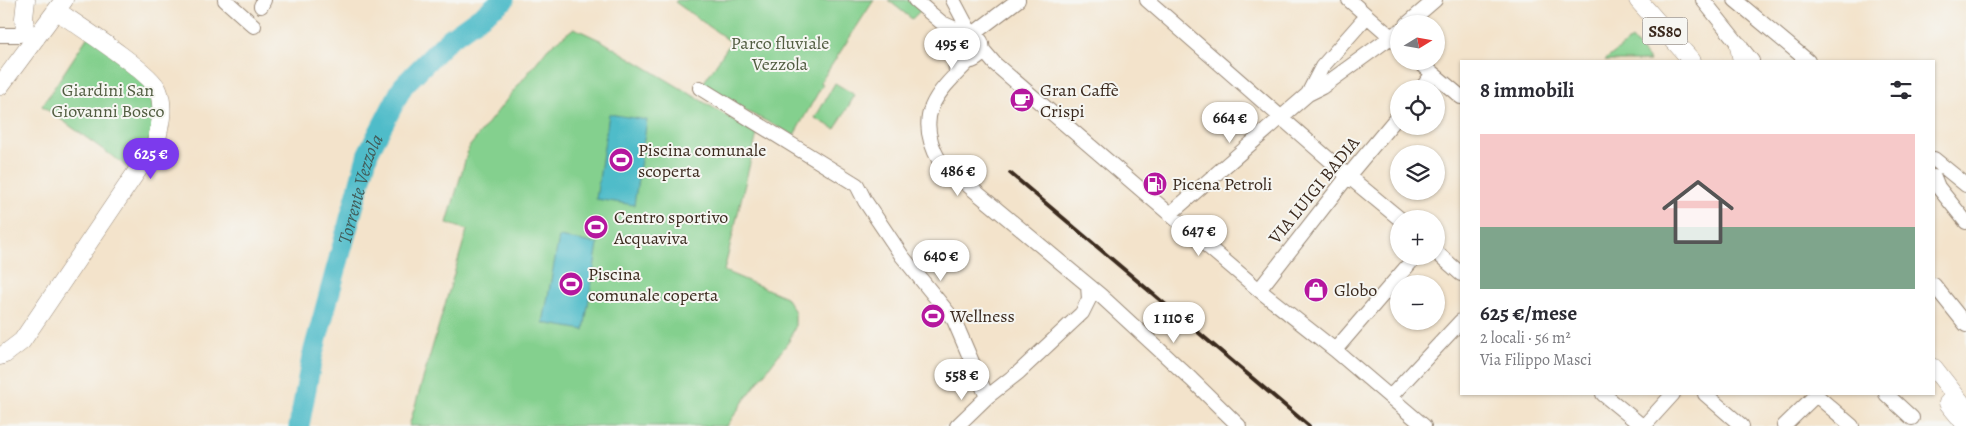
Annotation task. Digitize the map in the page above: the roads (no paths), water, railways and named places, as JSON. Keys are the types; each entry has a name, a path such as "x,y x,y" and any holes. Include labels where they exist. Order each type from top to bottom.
{"main road":[{"path":"26,0 24,18 31,34"},
{"name":"SS80","path":"1624,0 1676,60"},
{"name":"SS80","path":"1638,0 1691,60"},
{"path":"0,86 31,34 60,6 153,80 161,99 162,120 156,143 33,325 22,341 0,356"},
{"path":"1935,369 1966,409"},
{"path":"1935,386 1966,425"}],"street":[{"path":"225,0 254,26"},
{"path":"915,0 975,45 1259,290 1335,350 1424,426"},
{"path":"953,0 975,45"},
{"path":"1018,0 997,18 975,45 956,74 937,96 929,112 928,130 932,149 940,162 1088,286 1185,373 1239,426"},
{"path":"1147,0 1390,211"},
{"path":"1348,0 1390,33"},
{"path":"1418,15 1435,0"},
{"path":"1703,0 1740,54"},
{"path":"1735,0 1807,60"},
{"path":"1308,94 1322,67 1367,16"},
{"path":"942,22 960,58 975,45"},
{"path":"0,35 31,34"},
{"path":"956,74 956,48 960,37 975,45"},
{"path":"1170,214 1308,94 1322,87 1390,41"},
{"path":"1427,70 1460,96"},
{"path":"1428,80 1432,75"},
{"path":"700,88 857,185 865,201 902,256 954,320 987,397"},
{"name":"VIA LUIGI BADIA","path":"1259,290 1348,176 1390,126"},
{"path":"1935,160 1966,185"},
{"path":"1935,180 1938,187 1966,222"},
{"path":"1445,260 1460,273"},
{"path":"1335,350 1408,265"},
{"path":"957,426 987,397 1019,372 1082,313 1089,299 1088,286"},
{"path":"1935,286 1966,325"},
{"path":"1390,397 1460,322"},
{"path":"1605,395 1643,426 1673,395"},
{"path":"1706,395 1742,426"},
{"path":"1784,426 1817,395 1852,426"},
{"path":"1887,395 1912,418"}],"water":[{"name":"Piscina comunale scoperta","path":"609,114 647,120 634,205 596,199"},
{"name":"Piscina comunale coperta","path":"559,237 598,244 584,330 543,323"}],"waterway":[{"name":"Torrente Vezzola","path":"299,426 312,357 368,153 403,86 448,40 504,0"}],"railway":[{"path":"1010,173 1309,426"}],"place":[{"name":"Gran Caffè Crispi","path":"1022,100"},
{"name":"Piscina comunale scoperta","path":"621,160"},
{"name":"Picena Petroli","path":"1155,184"},
{"name":"Centro sportivo Acquaviva","path":"596,227"},
{"name":"Piscina comunale coperta","path":"571,284"},
{"name":"Globo","path":"1316,290"},
{"name":"Wellness","path":"933,316"}],"park label":[{"name":"Parco fluviale Vezzola","path":"780,53"},
{"name":"Giardini San Giovanni Bosco","path":"108,100"}]}
